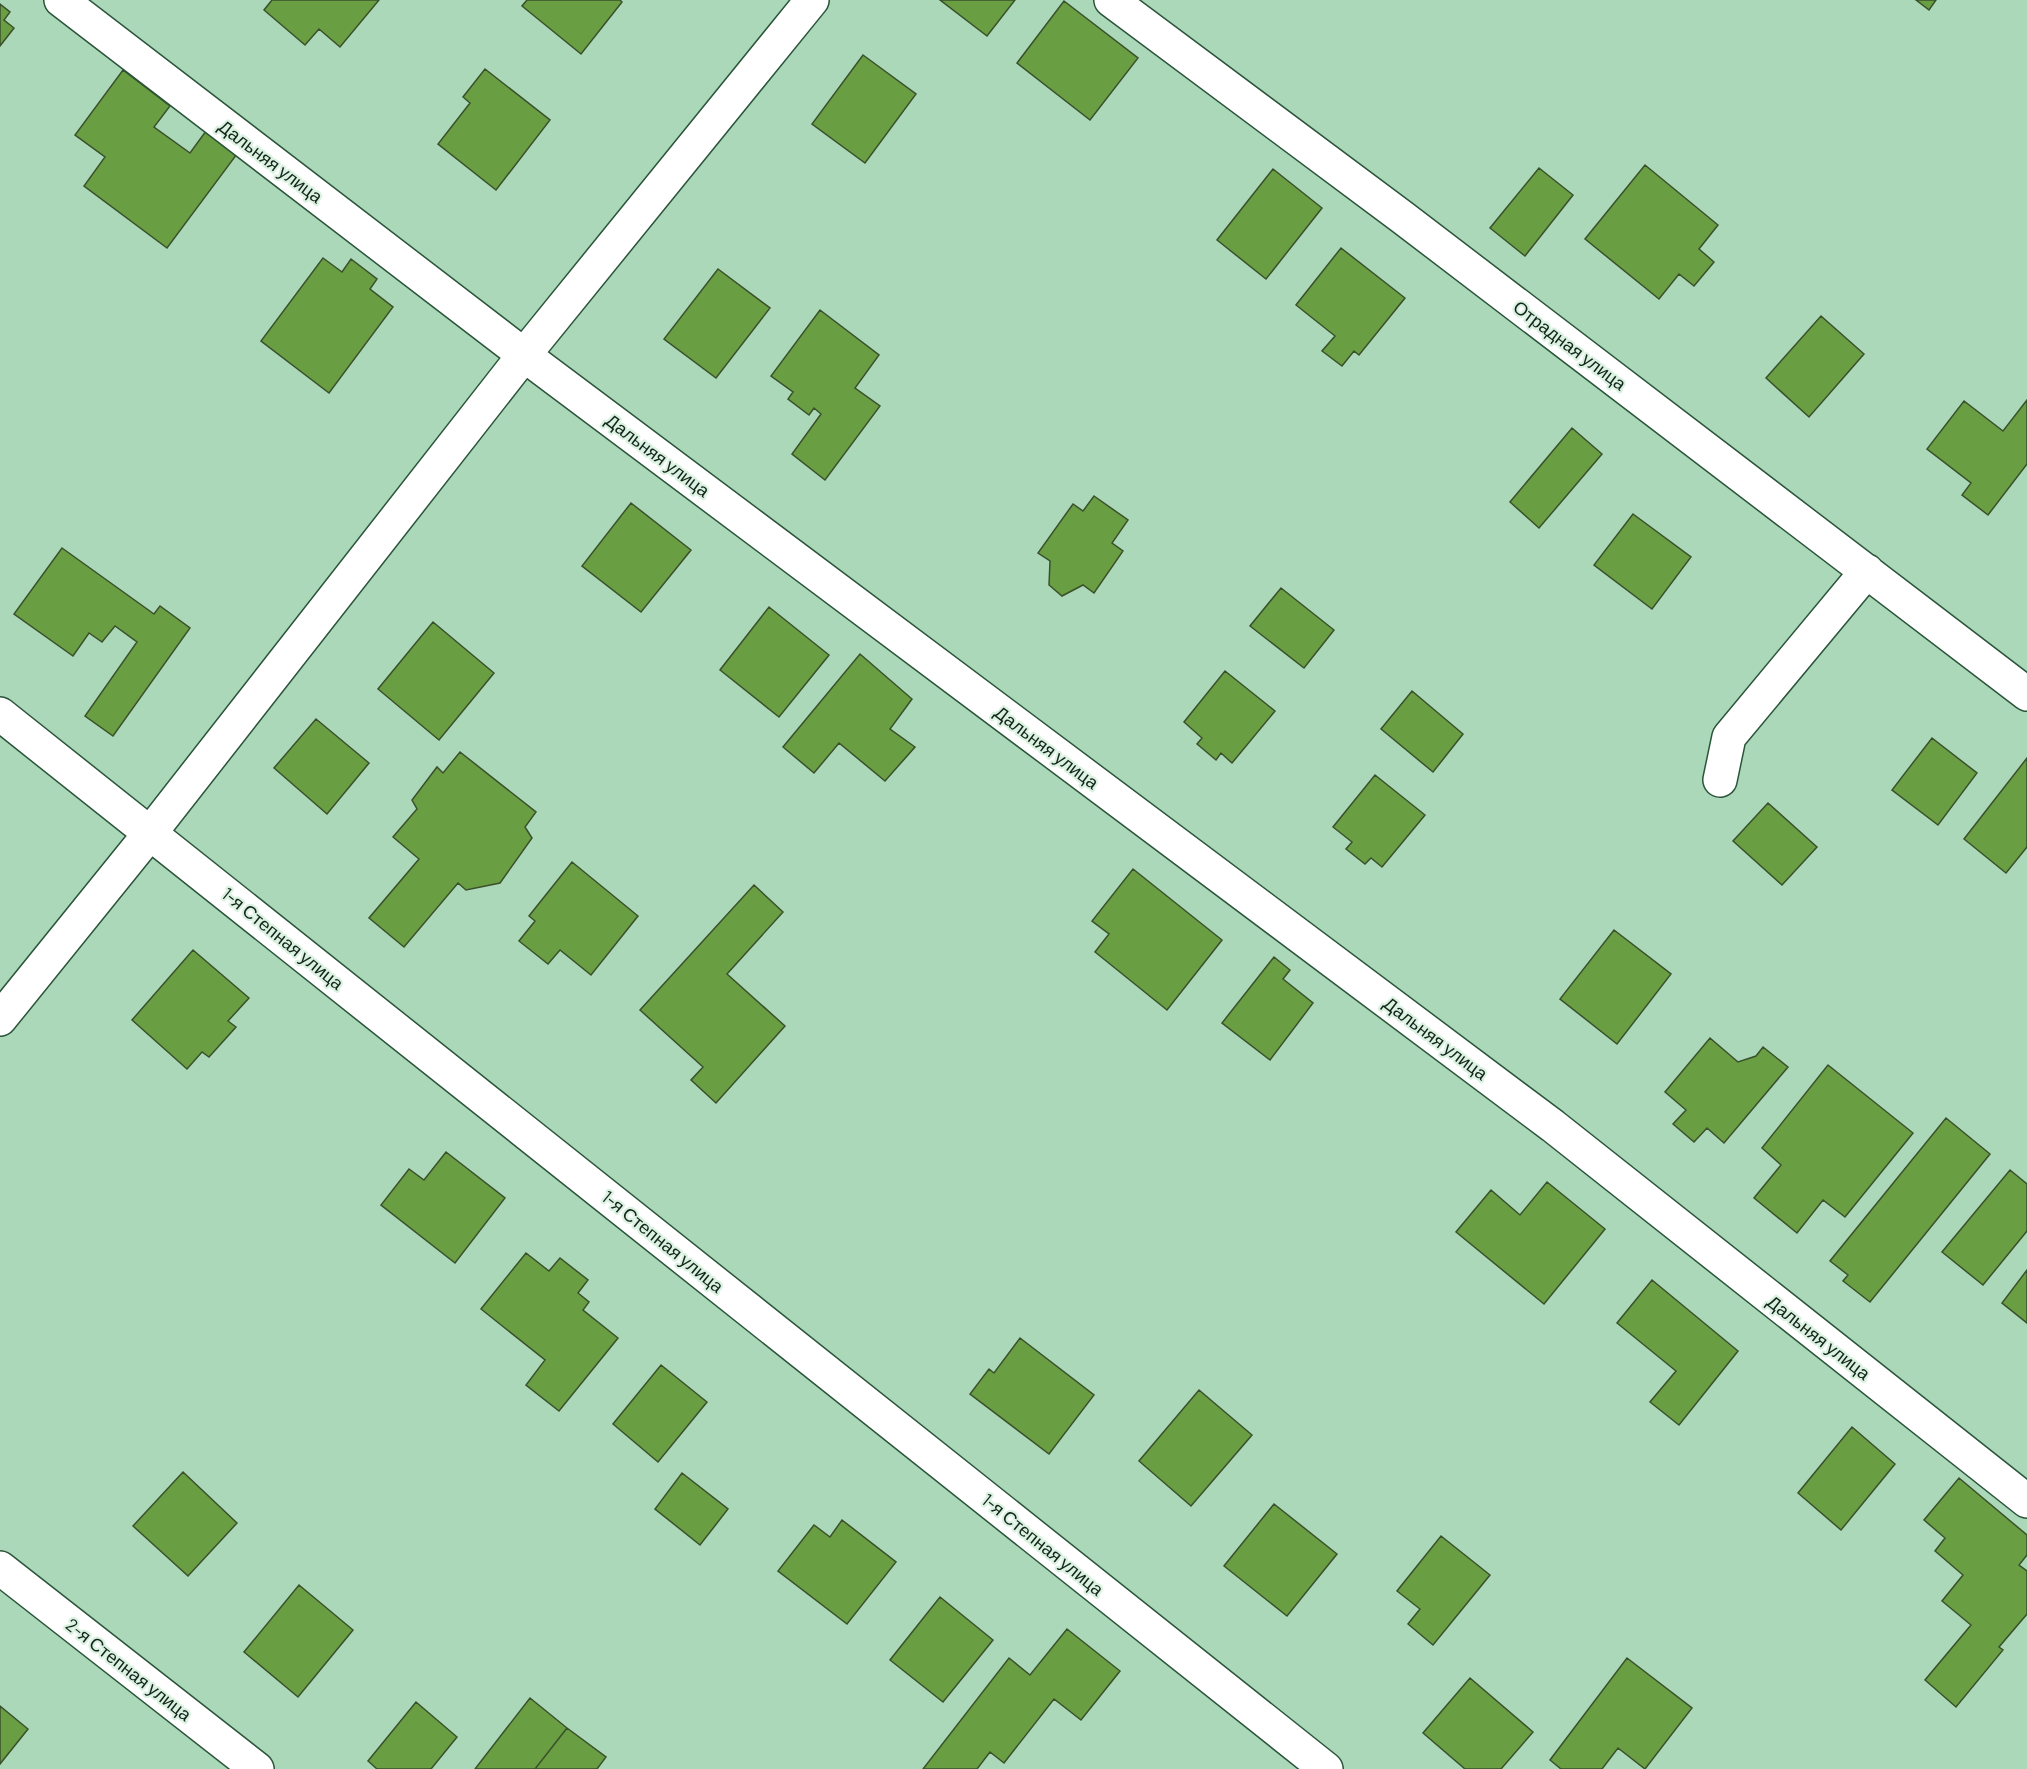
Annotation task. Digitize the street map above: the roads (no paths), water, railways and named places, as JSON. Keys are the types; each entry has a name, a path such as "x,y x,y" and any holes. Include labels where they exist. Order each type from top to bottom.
{"street":[{"name":"Дальняя улица","path":"61,0 524,355 1553,1126 2027,1501"},
{"path":"0,1019 151,832 524,355 812,0"},
{"name":"Отрадная улица","path":"1111,0 1411,224 2027,694"},
{"path":"1720,780 1728,737 1867,571"},
{"name":"1-я Степная улица","path":"0,714 1326,1769"},
{"name":"2-я Степная улица","path":"0,1568 257,1769"}]}
